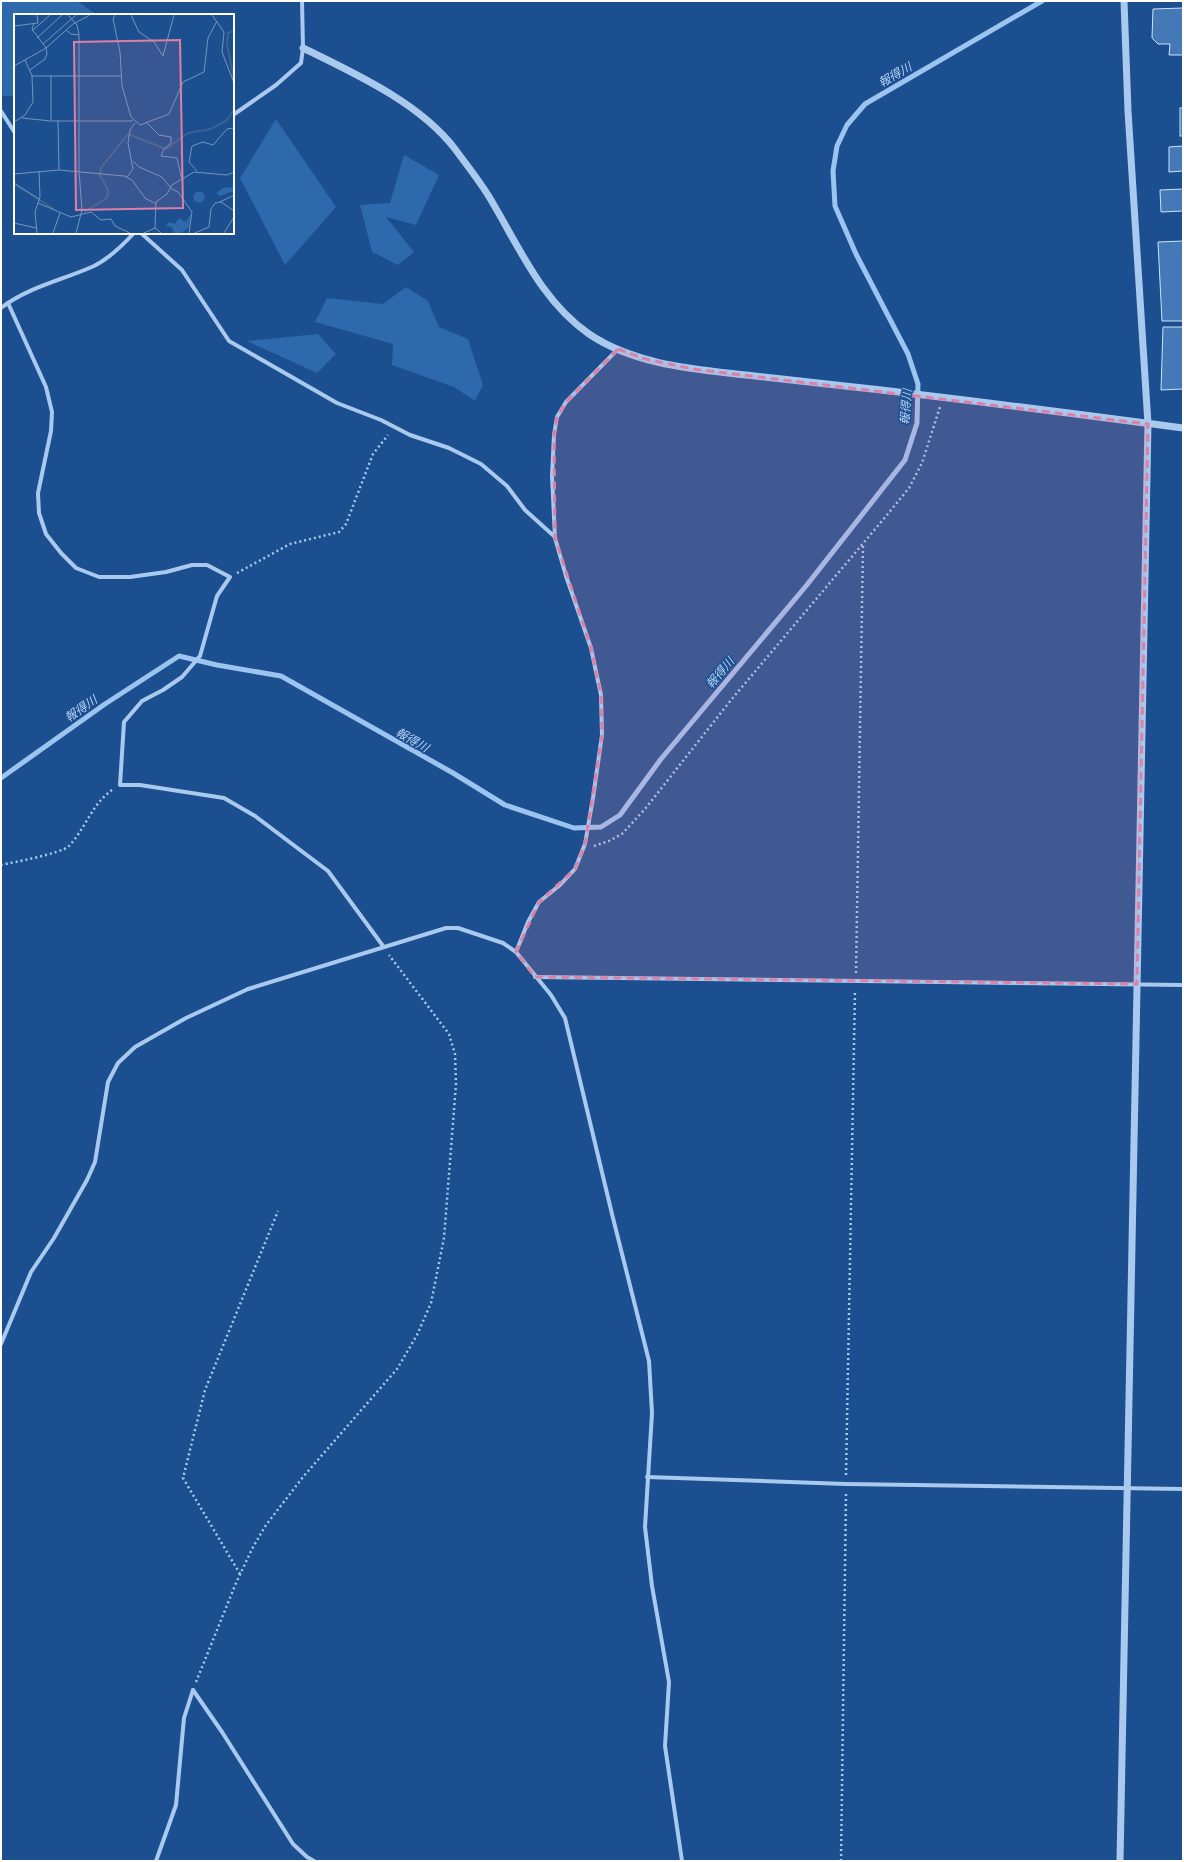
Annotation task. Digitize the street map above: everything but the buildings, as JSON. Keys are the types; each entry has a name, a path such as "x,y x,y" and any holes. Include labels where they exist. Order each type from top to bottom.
{"street":[{"path":"234,114 276,85 301,64 303,48 302,1"},
{"path":"1120,1861 1148,424 1129,126 1124,1"},
{"path":"303,48 367,80 419,114 453,147 487,193 540,286 567,316 590,335 618,349 646,359 693,369 942,397 1183,428"},
{"path":"1,111 14,131"},
{"path":"1,308 8,303 52,282 94,265 118,250 133,234"},
{"path":"142,234 182,270 229,341 337,403 394,427 410,436 449,448 481,464 507,486 525,510 555,538"},
{"path":"8,303 46,387 52,412 51,431 38,494 39,513 46,534 60,553 76,568 100,577 130,577 206,565 230,577 218,596 200,656 182,677 163,690 142,701 124,722 120,785 140,785 224,798 255,816 328,871 383,946"},
{"path":"516,952 528,922 539,902 560,885 575,869 582,849 593,798 602,735 601,695 591,648 566,576 555,538 552,476 554,435 557,417 571,397 618,349"},
{"path":"1,1344 31,1272 78,1198 95,1162 108,1082 118,1063 134,1047 186,1018 248,989 383,946 446,928 458,928 503,943 516,952 551,995 565,1018 649,1361 652,1413 645,1527 652,1586 669,1682 665,1746 682,1861"},
{"path":"535,977 1183,985"},
{"path":"647,1477 846,1484 1183,1489"},
{"path":"156,1861 176,1805 184,1718 193,1690"},
{"path":"193,1690 222,1732 293,1844 307,1857 314,1861"}],"path":[{"path":"582,849 609,841 622,834 645,809 731,700 863,545 909,488 922,463 932,438 942,397"},
{"path":"230,577 290,544 339,532 346,524 373,454 394,427"},
{"path":"841,1861 846,1484 863,545"},
{"path":"1,865 43,855 68,847 106,794 120,785"},
{"path":"193,1690 240,1574 266,1525 303,1477 397,1369 417,1335 431,1303 444,1238 456,1084 455,1054 449,1034 383,946"},
{"path":"240,1574 182,1478 205,1390 278,1211"}],"highlighted area":[{"path":"618,349 646,359 693,369 1148,424 1137,984 535,977 516,952 539,902 575,869 585,844 602,735 601,695 591,648 555,538 554,435 557,417 566,402"}],"shaded area":[{"path":"1,1 77,1 96,14 14,14 14,96 3,96 1,93"},
{"path":"276,119 336,207 285,265 240,178"},
{"path":"404,155 439,175 416,225 386,217 414,252 398,265 372,252 360,205 390,203"},
{"path":"406,287 428,301 439,327 468,339 483,385 475,401 454,387 392,365 393,344 315,322 327,298 383,304"},
{"path":"318,334 336,354 317,373 247,341"}],"waterway":[{"name":"報得川","path":"1,778 105,704 179,656 217,665 281,676 453,773 505,805 574,828 601,827 620,815 661,759 806,586 905,460 917,423 918,384 908,354 856,254 835,206 833,171 837,146 847,125 865,104 1042,1"}]}
